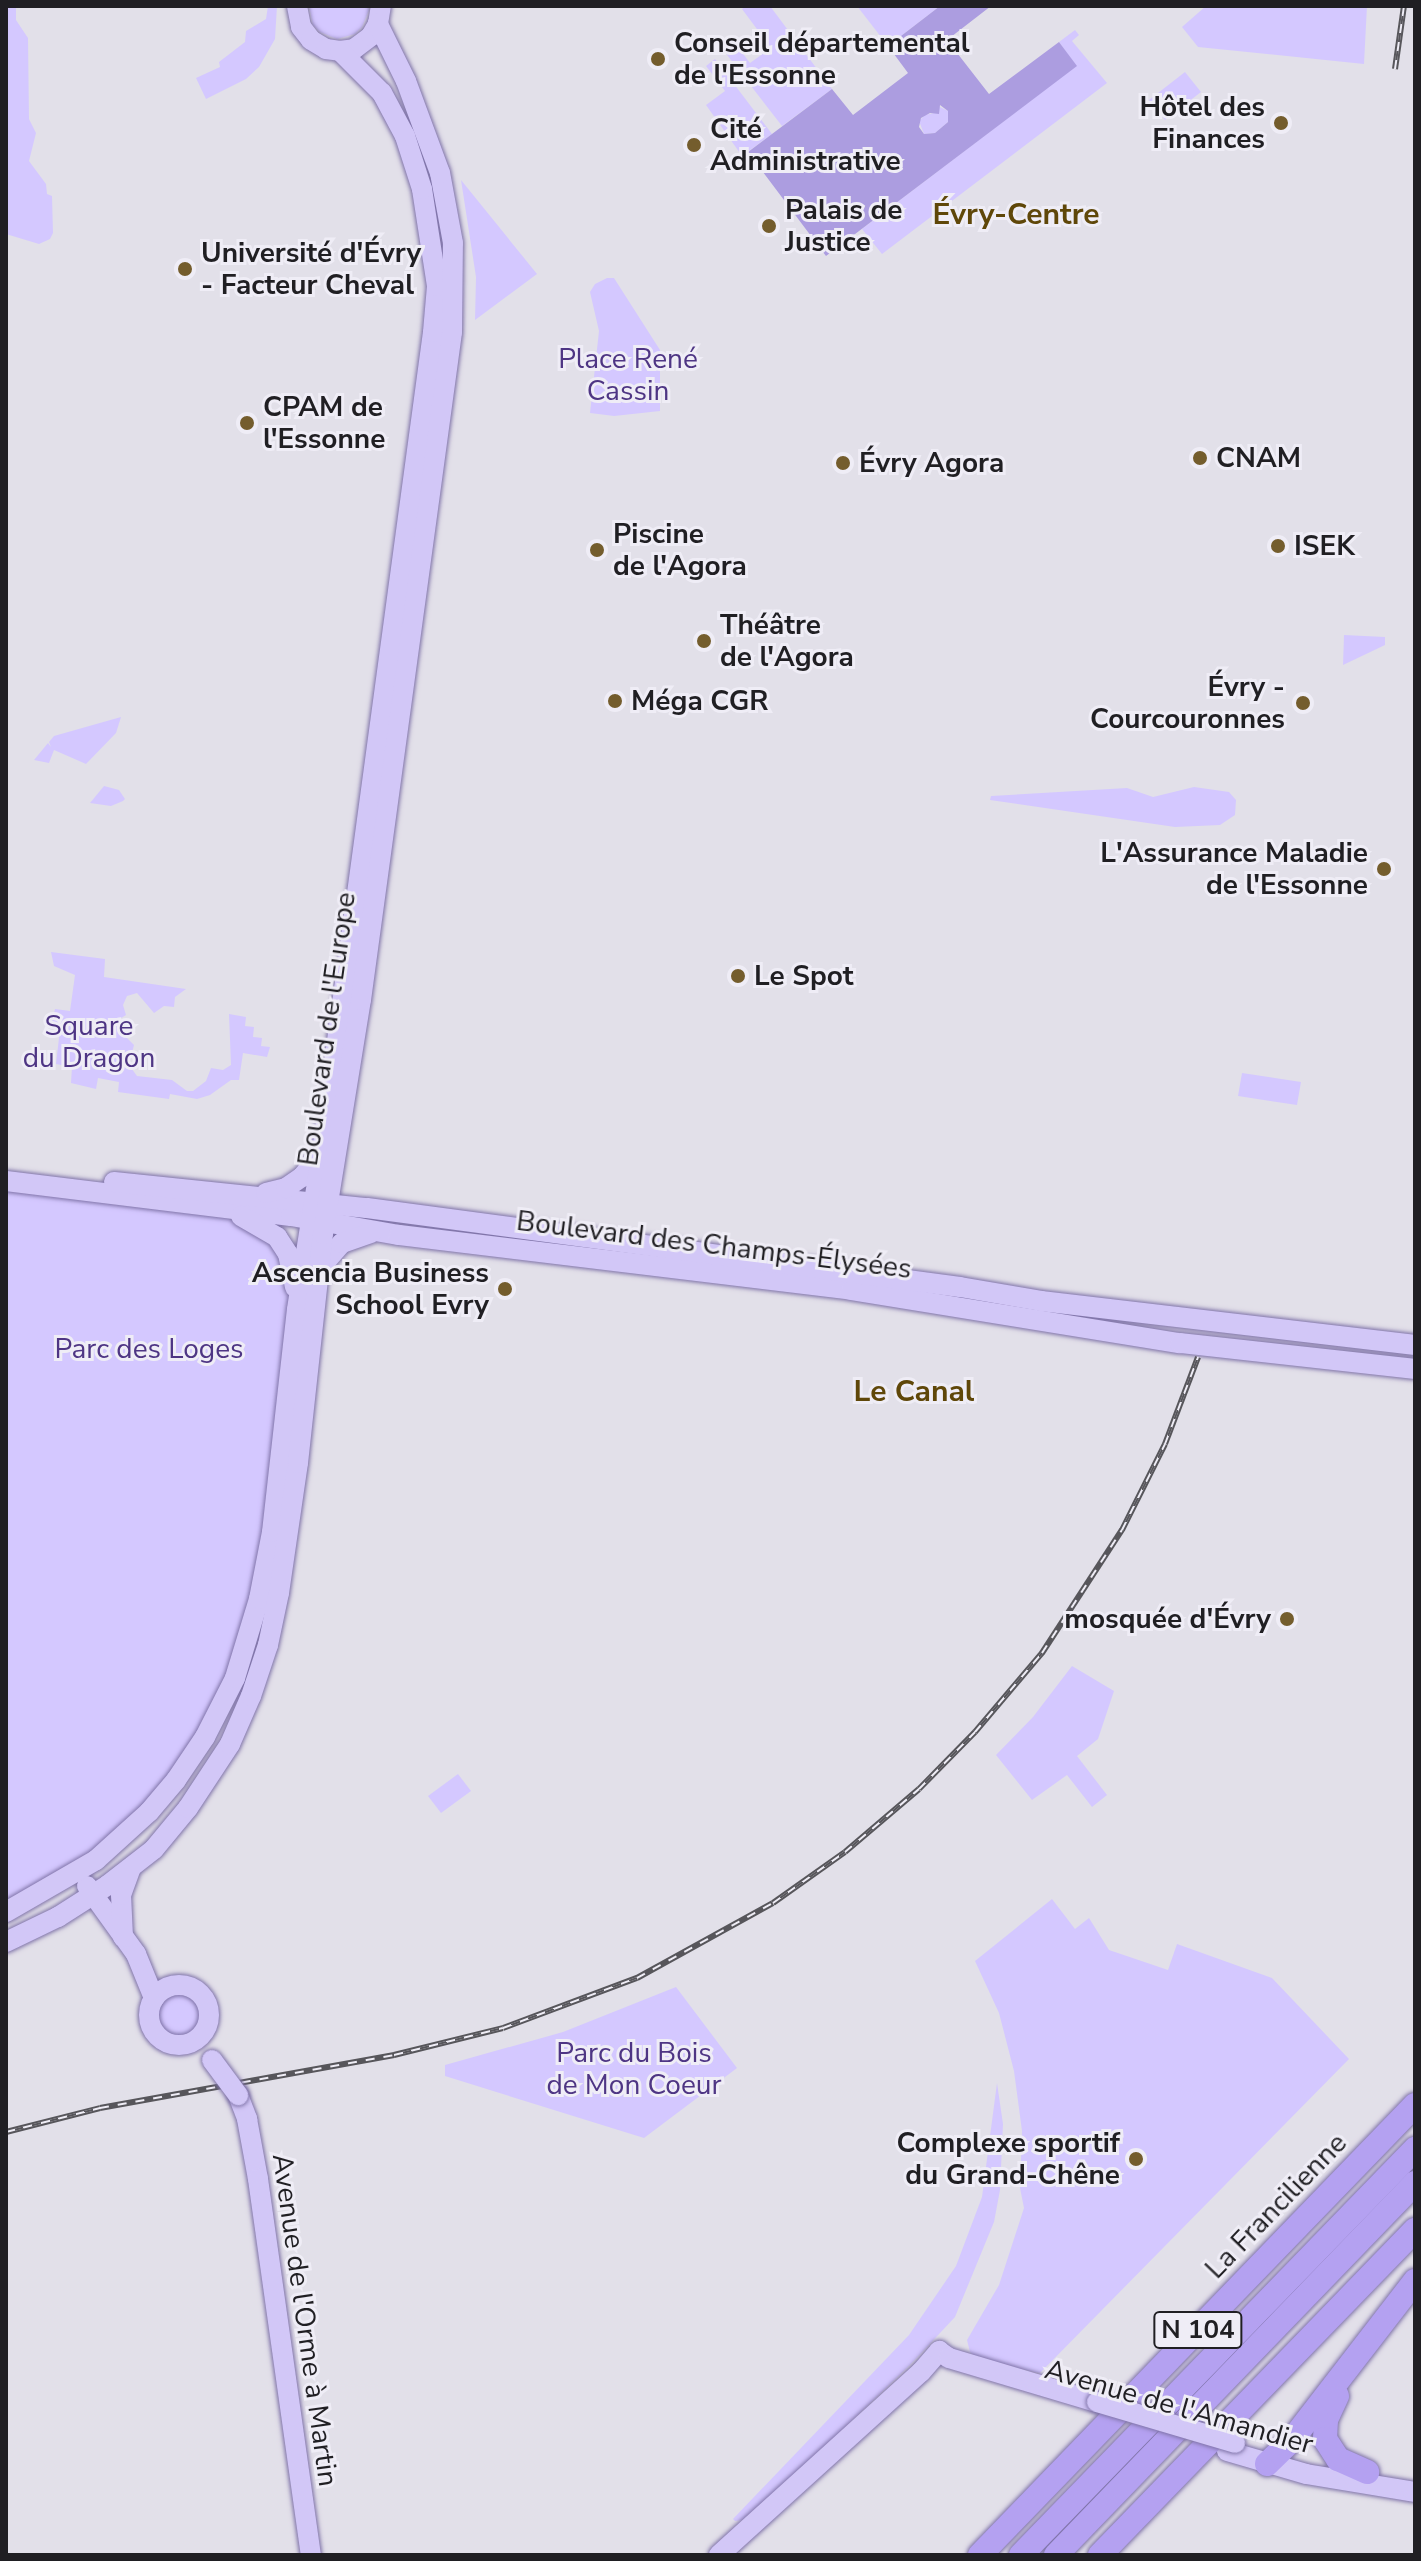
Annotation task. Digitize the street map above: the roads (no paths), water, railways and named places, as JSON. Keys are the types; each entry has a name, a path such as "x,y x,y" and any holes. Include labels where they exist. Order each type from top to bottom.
{"highway":[{"name":"La Francilienne","path":"980,2555 1415,2105"},
{"path":"1021,2555 1415,2149"},
{"path":"1056,2555 1415,2183"},
{"name":"N 104","path":"1100,2555 1415,2230"},
{"path":"1272,2460 1292,2440 1415,2281"},
{"path":"1367,2472 1335,2456 1325,2439 1324,2427 1331,2406 1380,2325"}],"main road":[{"name":"Boulevard de l'Europe","path":"297,6 301,27 311,40 326,49 340,51 382,93 405,136 422,189 437,286 329,1157"},
{"name":"Boulevard de l'Europe","path":"6,1912 76,1872 122,1838 176,1780 205,1737 235,1678 259,1599 272,1532 297,1309 320,1212 329,1157 446,379 455,288 453,243 440,173 380,15"},
{"path":"340,51 366,41 380,15"},
{"path":"261,1195 286,1188 329,1157 341,1183 367,1208"},
{"name":"Boulevard des Champs-Élysées","path":"6,1172 261,1195 379,1232 851,1290 1180,1343 1415,1369"},
{"name":"Boulevard des Champs-Élysées","path":"6,1181 236,1210 320,1212 367,1208 960,1287 1029,1300 1415,1345"},
{"path":"236,1210 247,1222 264,1227 277,1237 288,1254 297,1309"},
{"name":"Boulevard de l'Europe","path":"6,1942 58,1917 154,1849 188,1808 230,1744 268,1645 298,1463 320,1268 320,1212"},
{"path":"320,1268 342,1243 356,1236 379,1232"},
{"path":"118,1930 121,1895 131,1867"},
{"path":"76,1872 136,1954 154,1998 149,2016 155,2033 170,2044 197,2038 209,2013 198,1991 178,1985 136,1954"},
{"path":"58,1917 118,1930"},
{"path":"154,1998 178,1985"},
{"name":"Avenue de l'Orme à Martin","path":"197,2038 238,2095 247,2119 311,2555"},
{"name":"Avenue de l'Amandier","path":"719,2555 935,2356 1272,2460 1306,2474 1415,2492"},
{"name":"Avenue de l'Amandier","path":"1272,2460 1415,2480"}],"railway":[{"path":"1395,69 1404,6"},
{"path":"6,2132 100,2108 394,2055 503,2028 637,1978 773,1903 845,1852 919,1789 975,1732 1042,1653 1122,1530 1165,1444 1198,1357"}],"place":[{"name":"Conseil départemental de l'Essonne","path":"658,59"},
{"name":"Hôtel des Finances","path":"1281,123"},
{"name":"Cité Administrative","path":"694,145"},
{"name":"Palais de Justice","path":"769,226"},
{"name":"Université d'Évry - Facteur Cheval","path":"185,269"},
{"name":"CPAM de l'Essonne","path":"247,423"},
{"name":"CNAM","path":"1200,458"},
{"name":"Évry Agora","path":"843,463"},
{"name":"ISEK","path":"1278,546"},
{"name":"Piscine de l'Agora","path":"597,550"},
{"name":"Théâtre de l'Agora","path":"704,641"},
{"name":"Méga CGR","path":"615,701"},
{"name":"Évry - Courcouronnes","path":"1303,703"},
{"name":"L'Assurance Maladie de l'Essonne","path":"1384,869"},
{"name":"Le Spot","path":"738,976"},
{"name":"Ascencia Business School Evry","path":"505,1289"},
{"name":"mosquée d'Évry","path":"1287,1619"},
{"name":"Complexe sportif du Grand-Chêne","path":"1136,2159"}],"district":[{"name":"Évry-Centre","path":"1016,215"},
{"name":"Le Canal","path":"914,1392"}],"park label":[{"name":"Place René Cassin","path":"628,375"},
{"name":"Square du Dragon","path":"89,1042"},
{"name":"Parc des Loges","path":"149,1349"},
{"name":"Parc du Bois de Mon Coeur","path":"634,2069"}]}
